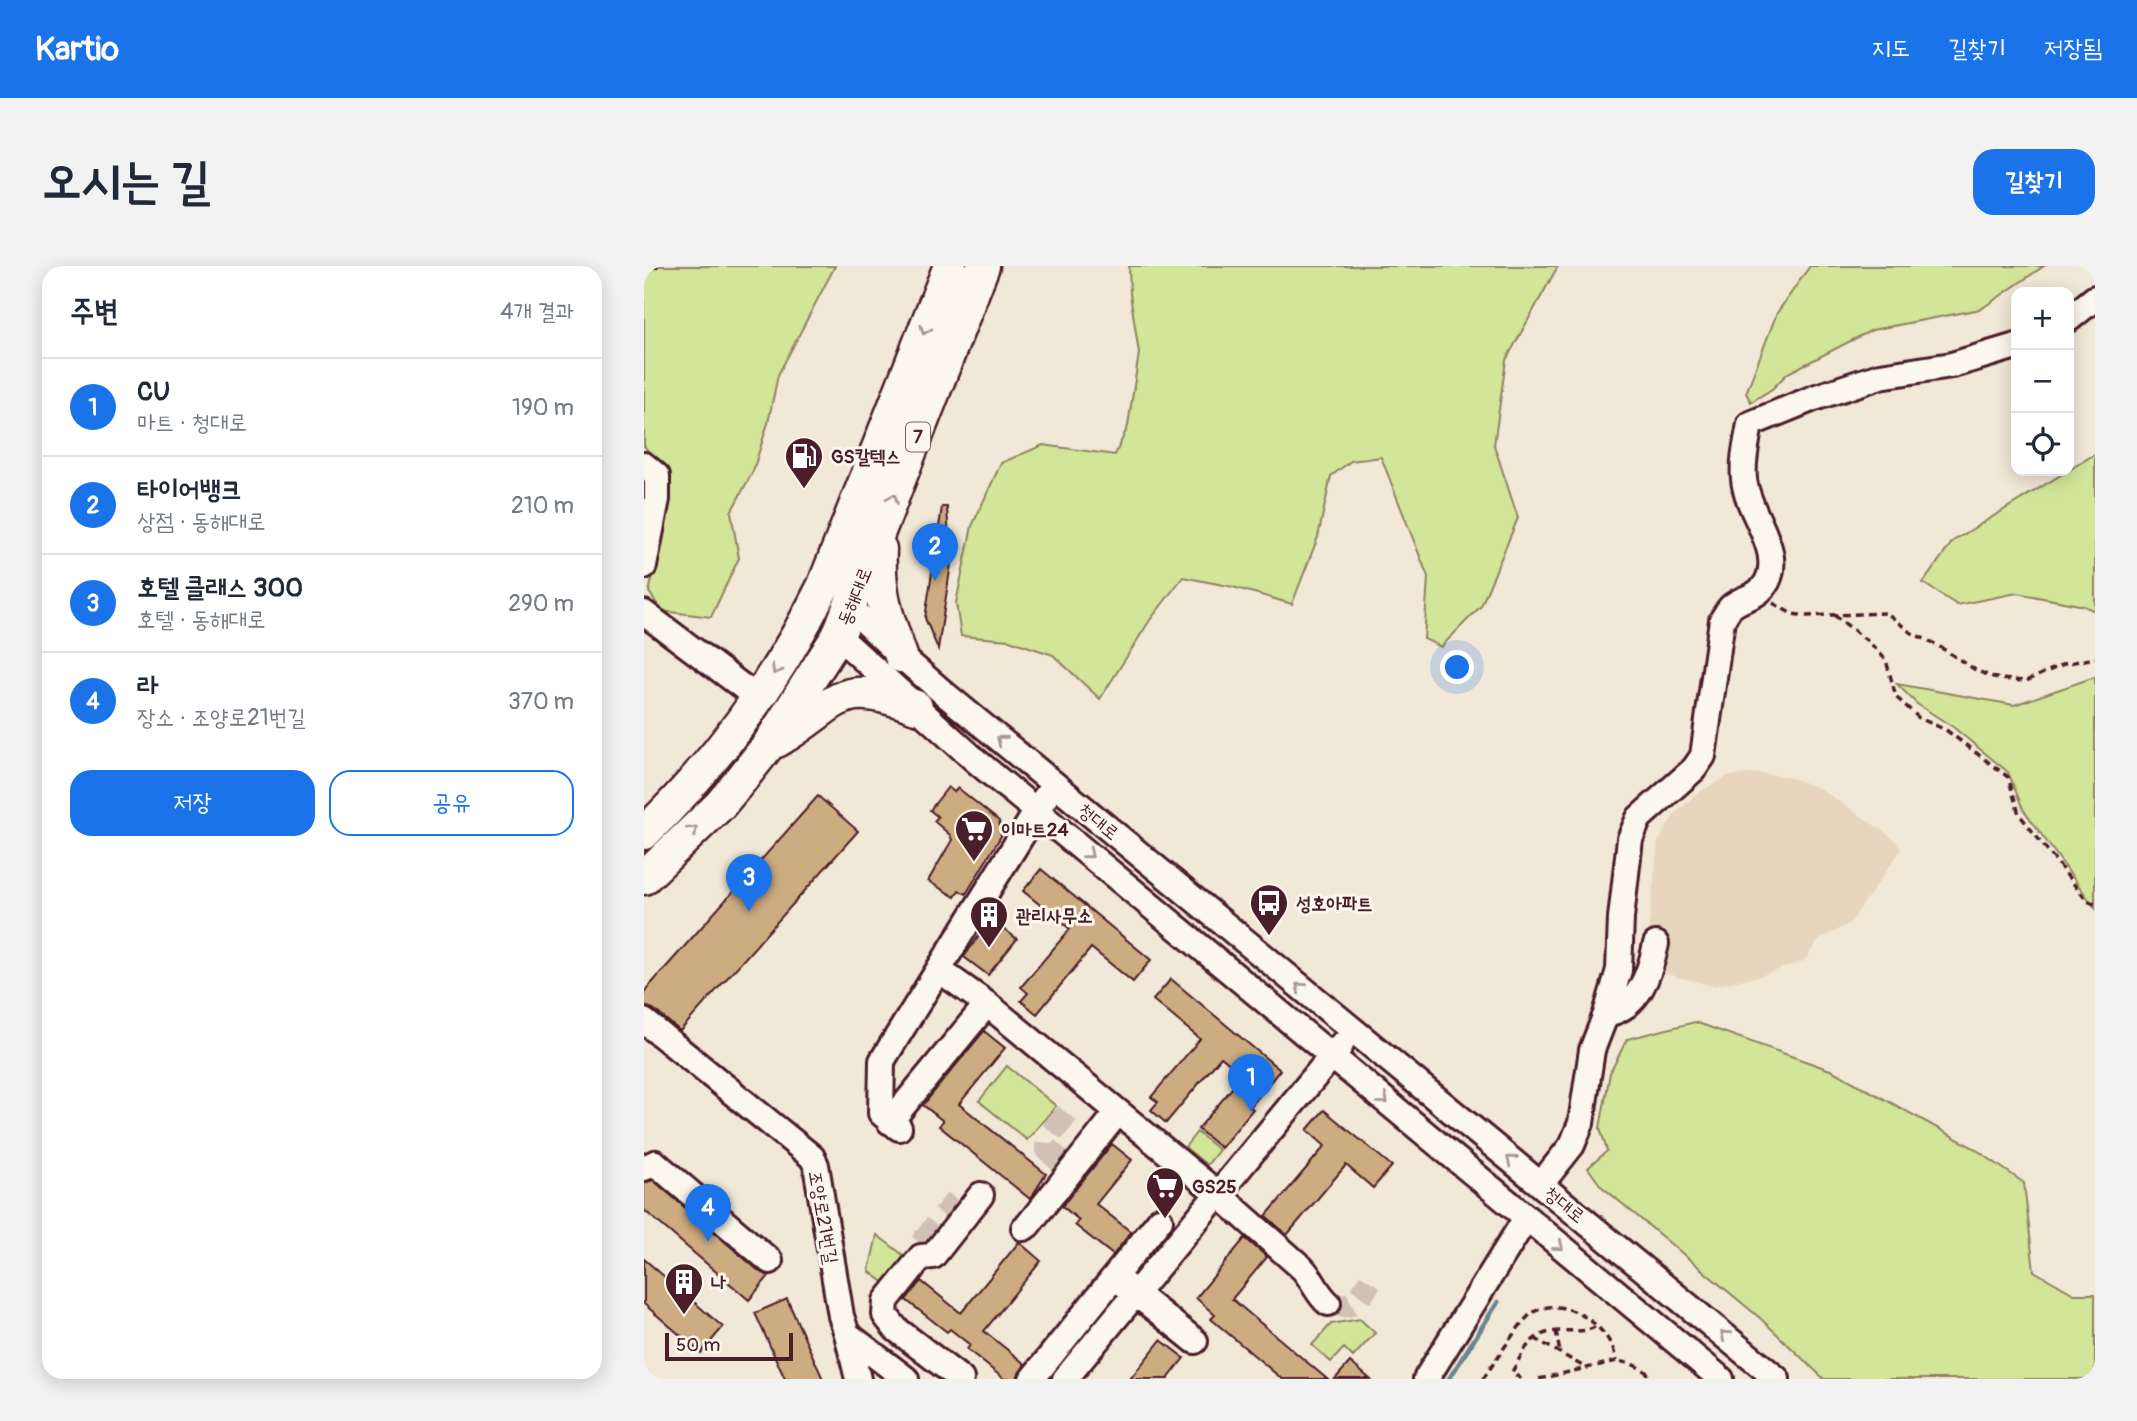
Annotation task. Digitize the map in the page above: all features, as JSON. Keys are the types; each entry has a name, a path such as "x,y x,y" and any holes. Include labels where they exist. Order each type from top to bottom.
{"main road":[{"name":"동해대로","path":"644,833 695,781 739,727 759,698 817,598 950,266"},
{"name":"동해대로","path":"644,877 720,805 767,747 838,636 983,266"},
{"path":"881,530 878,579 883,608 901,656"},
{"path":"817,598 850,607"},
{"path":"817,598 838,636"},
{"path":"767,747 804,725 844,695 862,692 886,695 916,707"}],"street":[{"path":"2074,315 2095,298"},
{"path":"1541,1184 1572,1145 1581,1123 1592,1050 1619,970 1621,918 1630,839 1639,818 1694,769 1703,757 1722,620 1732,606 1757,595 1767,582 1773,564 1769,545 1747,495 1744,478 1744,454 1751,424 1814,398 1880,376 1952,365 2011,347"},
{"path":"644,465 657,476 657,499 644,566"},
{"name":"청대로","path":"850,607 901,656 1054,784 1777,1379"},
{"path":"644,613 759,698"},
{"name":"청대로","path":"838,636 1036,810 1721,1379"},
{"path":"986,1004 895,1125 881,1113 882,1061 1054,784"},
{"path":"1606,1014 1618,1012 1633,1000 1653,958 1656,944"},
{"path":"939,970 986,1004 1218,1194 1302,1268 1328,1303"},
{"name":"조양로21번길","path":"644,1021 812,1157 816,1165 841,1316 858,1379"},
{"path":"1032,1379 1179,1217 1218,1194 1352,1031"},
{"path":"1024,1228 1028,1226 1065,1166 1118,1112"},
{"path":"644,1168 654,1163 770,1261"},
{"path":"961,1379 896,1329 885,1315 886,1301 921,1257 933,1256 969,1193"},
{"path":"1065,1379 1179,1217"},
{"path":"1426,1379 1526,1219"},
{"path":"1129,1288 1195,1341"},
{"path":"847,1334 906,1379"}],"path":[{"path":"644,274 658,266"},
{"path":"1757,595 1792,614 1806,617 1887,613 1910,632 1937,645 1977,671 1999,679 2026,681 2064,664 2095,659"},
{"path":"1834,615 1871,643 1886,660 1896,698 1919,718 1946,730 2008,777 2019,814 2087,901 2095,904"},
{"path":"1483,1379 1530,1315 1541,1309 1557,1307 1572,1310 1596,1326 1610,1342 1617,1362"},
{"path":"1521,1379 1511,1372 1530,1340 1556,1331 1586,1332 1596,1326"},
{"path":"1556,1331 1560,1353"},
{"path":"1534,1338 1586,1368"},
{"path":"1539,1379 1617,1362 1629,1362 1653,1379"}],"shaded area":[{"path":"1758,773 1789,777 1819,788 1879,828 1896,841 1901,850 1850,923 1819,940 1804,961 1760,976 1712,986 1663,973 1654,981 1646,949 1658,842 1673,816 1695,795 1727,776"}],"green space":[{"path":"644,266 835,266 778,375 768,423 753,471 731,512 739,558 711,617 662,611 649,592 658,555 667,474 644,446"},
{"path":"1129,266 1558,266 1506,360 1494,445 1518,518 1481,606 1441,647 1424,639 1428,577 1381,457 1351,461 1331,476 1318,537 1292,604 1233,587 1183,577 1150,620 1100,699 1053,655 1009,640 961,636 956,603 972,526 1001,463 1043,445 1115,455 1128,426 1139,353 1130,294"},
{"path":"1810,266 2044,266 1981,309 1872,330 1788,373 1772,389 1751,402 1746,393 1777,313"},
{"path":"2095,454 2095,611 2084,606 2017,593 1957,605 1923,583 1953,541 2059,476 2074,476 2074,467"},
{"path":"2095,677 2095,908 2023,809 2008,772 1953,727 1917,704 1897,684 2014,705"},
{"path":"1695,1022 1833,1071 1974,1148 2024,1183 2034,1271 2074,1294 2095,1294 2095,1379 1824,1379 1760,1318 1601,1186 1588,1168 1607,1151 1600,1128 1610,1073 1627,1039"},
{"path":"1007,1066 1056,1106 1027,1140 979,1101"},
{"path":"1197,1132 1219,1150 1207,1165 1185,1147"},
{"path":"877,1235 907,1258 886,1284 869,1271"},
{"path":"1360,1319 1375,1333 1353,1357 1344,1348 1331,1362 1312,1345 1331,1324"}],"building":[{"path":"942,507 947,507 952,557 938,649 925,618"},
{"path":"948,787 954,792 958,788 999,821 1001,836 966,894 959,890 955,897 928,881 952,840 934,821 938,817 930,810"},
{"path":"818,796 858,831 680,1031 653,1009 644,1006 644,992"},
{"path":"1041,869 1151,960 1133,982 1091,948 1037,1014 1021,1001 1028,993 1021,987 1070,929 1023,891"},
{"name":"관리사무소","path":"991,919 1017,939 988,975 964,957"},
{"path":"1171,979 1280,1070 1221,1148 1198,1129 1243,1075 1221,1057 1166,1123 1151,1110 1158,1102 1151,1097 1200,1039 1153,1000"},
{"path":"984,1031 1005,1048 959,1104 1046,1174 1030,1199 939,1126 943,1121 923,1105"},
{"path":"1324,1110 1392,1166 1373,1188 1346,1165 1287,1235 1266,1216 1325,1146 1307,1130"},
{"path":"1112,1144 1132,1160 1096,1204 1131,1232 1113,1255 1075,1225 1079,1220 1062,1206"},
{"path":"653,1180 760,1272 769,1276 749,1300 644,1210 644,1183"},
{"path":"1245,1238 1267,1257 1232,1299 1327,1379 1282,1379 1211,1319 1215,1315 1196,1298"},
{"path":"1019,1242 1041,1261 984,1331 1025,1364 1016,1379 1004,1379 967,1349 970,1345 950,1329 947,1332 906,1300 921,1281 961,1313"},
{"name":"나","path":"644,1259 723,1327 701,1353 644,1304"},
{"path":"787,1299 823,1379 785,1379 755,1313"},
{"path":"1161,1340 1184,1358 1168,1379 1130,1379"},
{"path":"1350,1362 1370,1379 1335,1379"}],"waterway":[{"path":"1449,1379 1498,1302"}],"tunnel":[{"path":"1060,1161 1047,1149 1048,1138 1072,1107"},
{"path":"921,1244 957,1200"},
{"path":"1328,1303 1344,1305 1354,1302 1370,1281"}],"place":[{"name":"GS칼텍스","path":"804,490"},
{"name":"타이어뱅크","path":"935,581"},
{"name":"이마트24","path":"974,863"},
{"name":"호텔 클래스 300","path":"749,912"},
{"name":"성호아파트","path":"1269,937"},
{"name":"관리사무소","path":"989,949"},
{"name":"CU","path":"1251,1112"},
{"name":"GS25","path":"1165,1220"},
{"name":"라","path":"708,1242"},
{"name":"나","path":"684,1316"}]}
